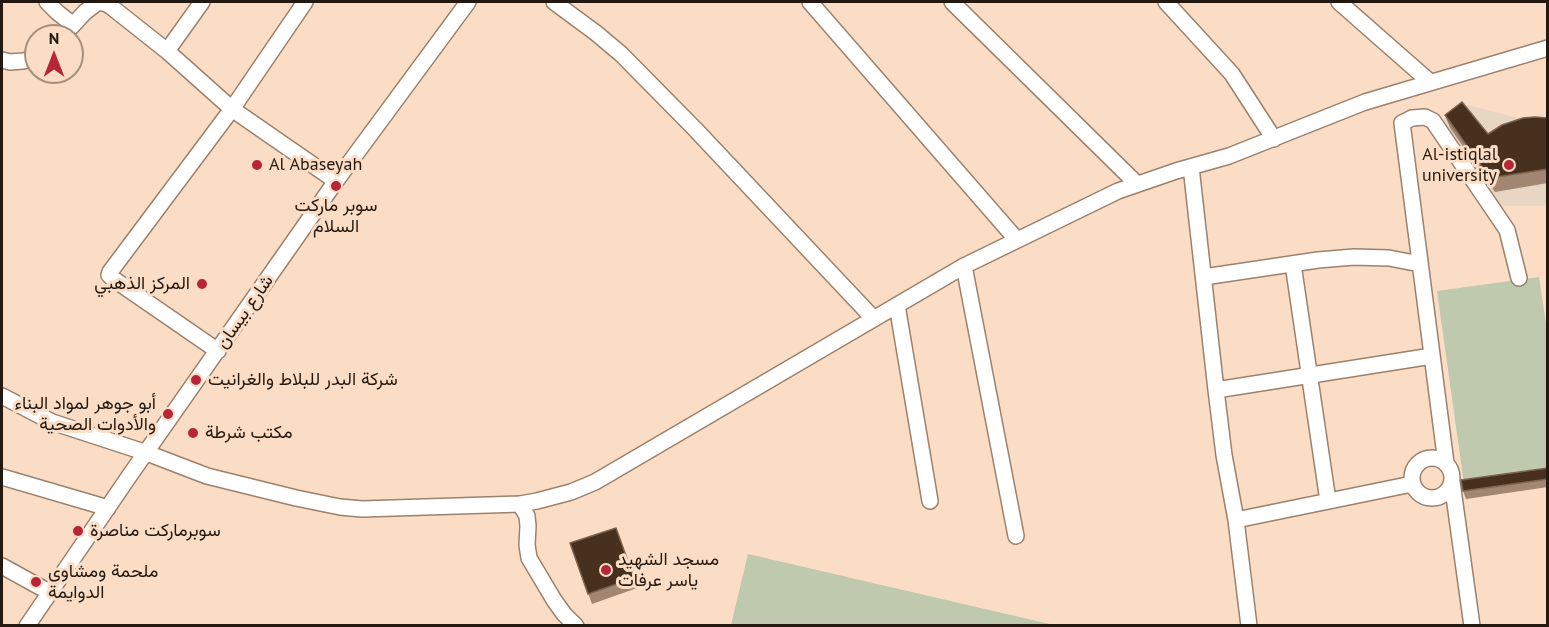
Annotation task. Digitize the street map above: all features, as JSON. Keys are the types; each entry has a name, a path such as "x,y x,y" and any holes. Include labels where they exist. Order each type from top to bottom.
{"street":[{"path":"47,2 57,12 64,24"},
{"path":"73,24 98,2 107,4 167,51 232,109 336,181"},
{"path":"167,51 202,2"},
{"path":"218,351 109,275 232,109 305,2"},
{"name":"شارع بيسان","path":"27,626 336,181 468,2"},
{"path":"554,2 621,54 874,319"},
{"path":"810,2 1017,240"},
{"path":"952,2 1137,184"},
{"path":"1166,2 1232,74 1274,139"},
{"path":"1339,2 1430,82"},
{"path":"2,396 52,422 147,453 207,476 296,498 340,507 393,509 520,504 563,494 595,482 964,266 1118,191 1229,156 1365,102 1548,48"},
{"path":"2,60 24,61"},
{"path":"1472,626 1450,469 1446,463 1402,123 1412,118 1425,117 1433,121 1507,230 1519,278"},
{"path":"1191,167 1224,455 1236,520 1249,626"},
{"path":"1204,277 1318,260 1369,257 1420,264"},
{"path":"1293,264 1328,501"},
{"path":"964,266 1016,536"},
{"path":"897,305 930,501"},
{"path":"1216,390 1432,356"},
{"path":"1446,463 1434,458 1421,461 1413,471 1412,484 1420,495 1432,498 1445,494 1452,482"},
{"path":"2,477 108,508"},
{"path":"1236,520 1412,484"},
{"path":"520,504 527,516 529,558 554,600 576,626"},
{"path":"2,566 50,592"}],"shaded area":[{"name":"Al-istiqlal university","path":"1468,105 1547,124 1547,206 1499,206 1439,122"}],"green space":[{"path":"1539,277 1548,337 1547,472 1464,484 1437,291"},
{"path":"748,554 1054,625 731,625"}],"building":[{"path":"1462,102 1488,134 1502,125 1523,118 1548,118 1548,169 1490,178 1445,115"},
{"path":"1548,468 1548,479 1463,491 1461,480"},
{"name":"مسجد الشهيد ياسر عرفات","path":"616,528 634,578 588,594 570,543"}],"place":[{"name":"Al Abaseyah","path":"257,165"},
{"name":"Al-istiqlal university","path":"1509,165"},
{"name":"سوبر ماركت السلام","path":"336,186"},
{"name":"المركز الذهبي","path":"202,284"},
{"name":"شركة البدر للبلاط والغرانيت","path":"196,380"},
{"name":"أبو جوهر لمواد البناء والأدوات الصحية","path":"168,414"},
{"name":"مكتب شرطة","path":"193,433"},
{"name":"سوبرماركت مناصرة","path":"78,531"},
{"name":"مسجد الشهيد ياسر عرفات","path":"606,570"},
{"name":"ملحمة ومشاوي الدوايمة","path":"36,582"}]}
